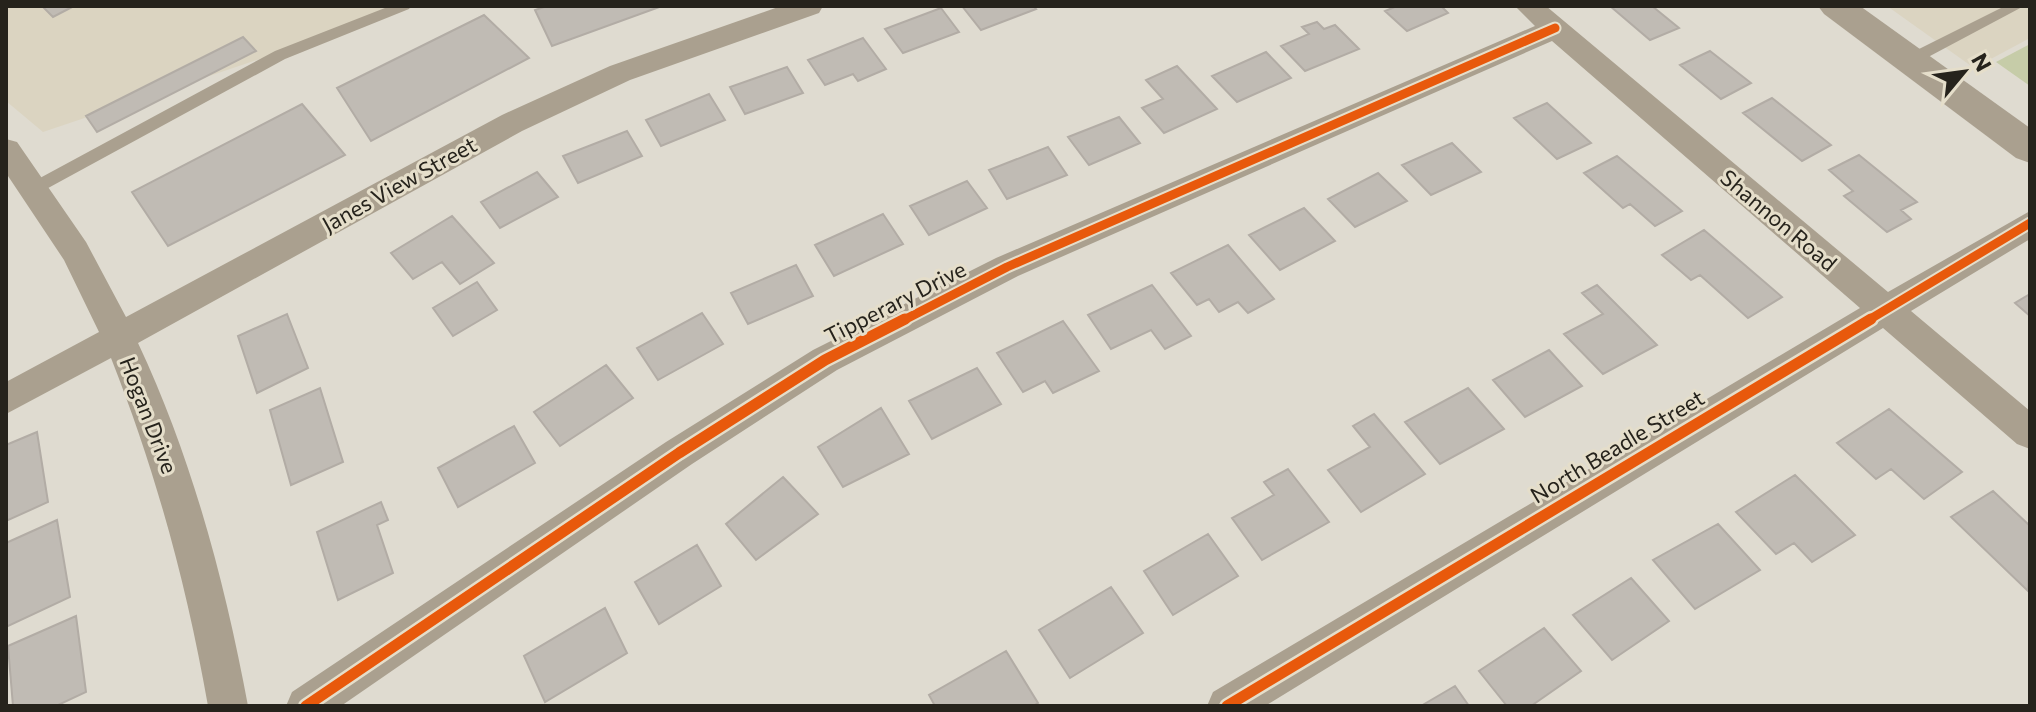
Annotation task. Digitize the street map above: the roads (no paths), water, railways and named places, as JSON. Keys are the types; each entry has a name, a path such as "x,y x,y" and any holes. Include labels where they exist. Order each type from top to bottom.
{"street":[{"name":"Shannon Road","path":"1529,6 2030,433"},
{"path":"1836,6 2030,148"},
{"name":"Janes View Street","path":"6,399 512,123 620,73 806,7"},
{"name":"Tipperary Drive","path":"306,706 679,453 825,360 1007,267 1555,28"},
{"name":"Hogan Drive","path":"6,150 73,249 120,337 180,499 220,651 228,706"},
{"name":"North Beadle Street","path":"1227,706 2030,223"}],"lane":[{"path":"33,189 280,55 404,6"},
{"path":"1910,60 2017,6"}]}
